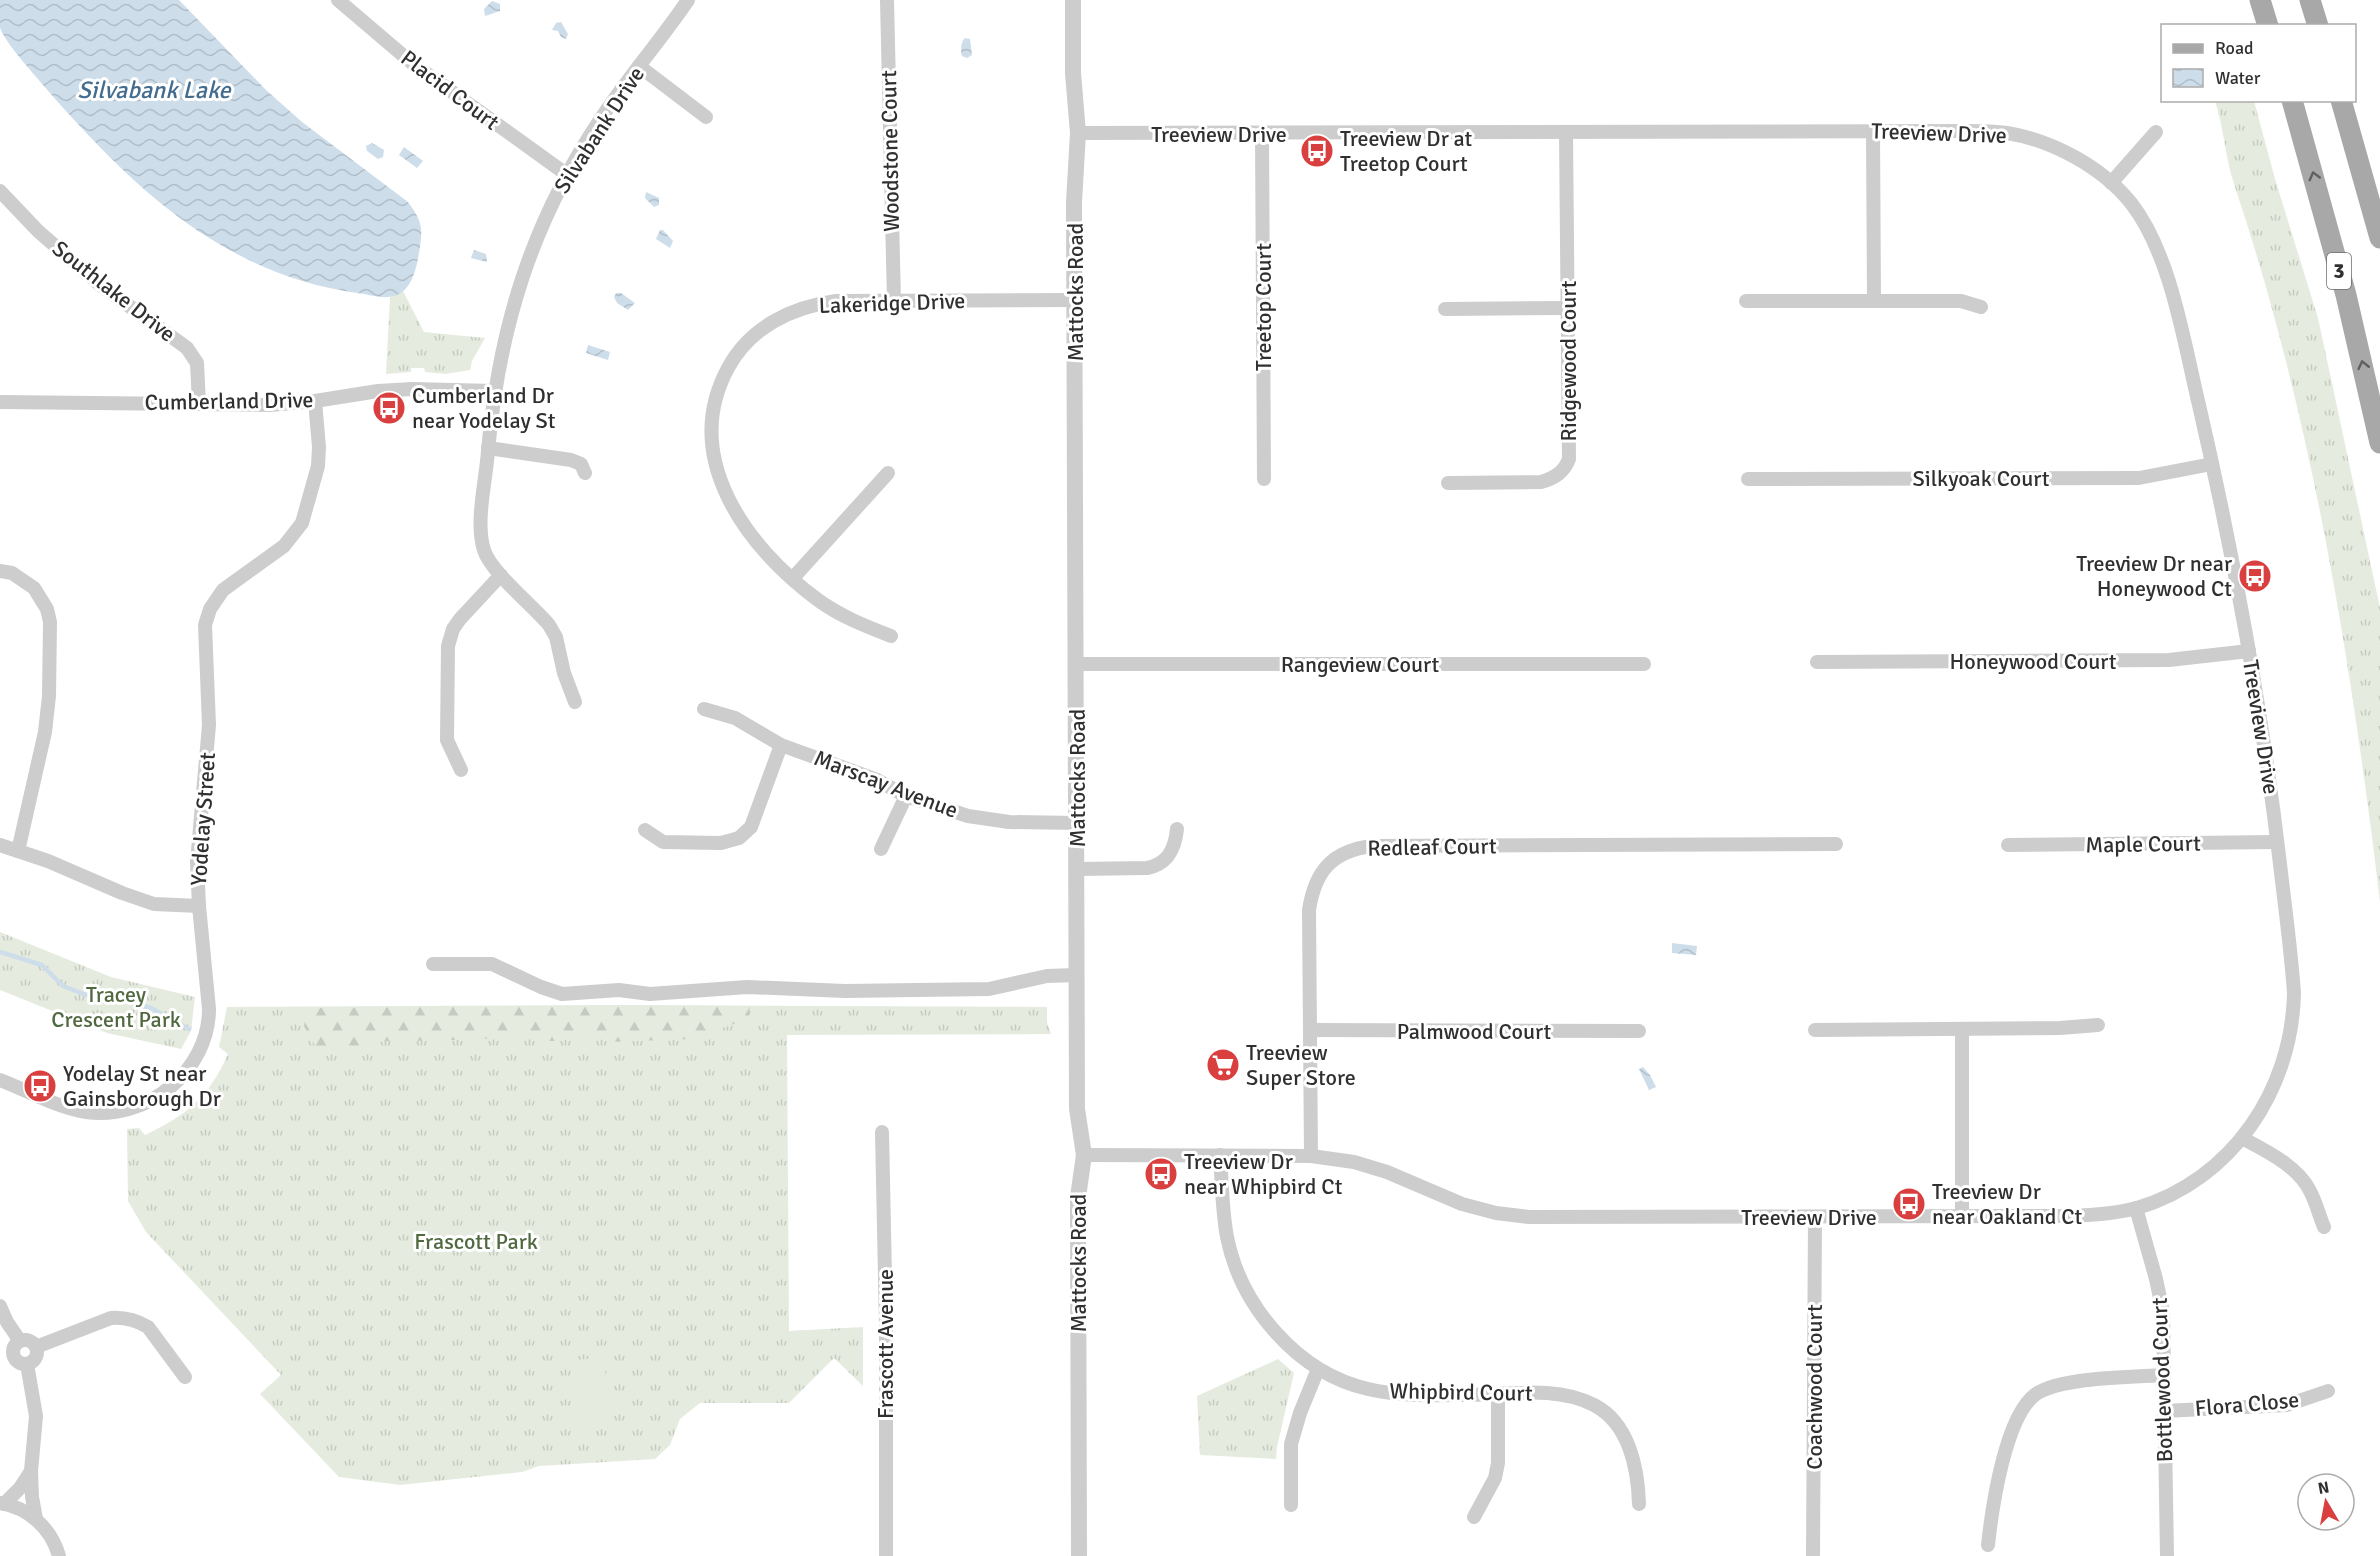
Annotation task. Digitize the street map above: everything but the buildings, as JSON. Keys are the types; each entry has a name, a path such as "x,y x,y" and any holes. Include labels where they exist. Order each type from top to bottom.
{"main road":[{"path":"2260,0 2267,24"},
{"path":"2310,0 2317,24"},
{"name":"3","path":"2293,102 2346,295 2380,443"},
{"name":"3","path":"2342,102 2380,238"}],"street":[{"name":"Placid Court","path":"338,0 412,63 566,174"},
{"name":"Silvabank Drive","path":"574,702 564,673 556,637 549,625 486,557 481,536 494,391 502,344 520,281 536,238 566,174 602,116 688,0"},
{"name":"Woodstone Court","path":"887,0 894,302"},
{"name":"Mattocks Road","path":"1073,0 1073,73 1078,134 1074,202 1077,1119 1084,1155 1078,1197 1079,1556"},
{"path":"639,66 706,117"},
{"path":"1872,131 1874,300"},
{"name":"Treeview Drive","path":"1078,134 1967,131 2006,133 2040,141 2071,156 2111,183 2130,202 2146,225 2160,258 2178,318 2231,550 2268,764 2292,968 2293,1010 2287,1050 2276,1080 2262,1109 2226,1156 2190,1184 2161,1199 2136,1208 2088,1216 1529,1217 1496,1213 1462,1204 1387,1172 1354,1162 1311,1156 1084,1155"},
{"name":"Ridgewood Court","path":"1448,483 1541,482 1554,478 1567,465 1569,459 1566,132"},
{"path":"2111,183 2156,132"},
{"name":"Treetop Court","path":"1262,134 1264,479"},
{"name":"Southlake Drive","path":"0,191 38,231 99,284 187,348 197,363 199,404"},
{"name":"Lakeridge Drive","path":"891,636 853,621 818,600 766,554 751,535 721,483 712,451 711,416 720,386 733,359 763,328 788,313 817,304 836,301 1075,300"},
{"path":"1746,301 1961,301 1981,307"},
{"path":"1444,309 1568,308"},
{"name":"Cumberland Drive","path":"0,402 270,405 315,401 378,391 412,389 494,391"},
{"name":"Yodelay Street","path":"0,1080 62,1106 98,1113 135,1106 165,1092 193,1062 203,1045 209,1022 209,1001 199,906 197,844 209,725 204,634 207,616 213,602 223,590 284,546 302,523 318,466 319,447 315,401"},
{"path":"488,448 571,460 581,464 585,473"},
{"name":"Silkyoak Court","path":"1748,479 2139,478 2212,464"},
{"path":"793,578 888,473"},
{"path":"0,571 12,573 34,588 44,603 50,622 49,696 45,732 18,851"},
{"path":"461,770 447,740 448,646 453,629 460,619 501,575"},
{"name":"Honeywood Court","path":"1817,662 2169,660 2249,651"},
{"name":"Rangeview Court","path":"1077,664 1644,664"},
{"name":"Marscay Avenue","path":"704,709 735,718 781,745 875,779 906,796 983,819 1009,822 1077,823"},
{"path":"645,830 663,842 721,843 739,838 751,827 781,745"},
{"path":"881,849 906,796"},
{"path":"1077,869 1158,866 1167,859 1173,849 1177,829"},
{"name":"Maple Court","path":"2008,845 2277,842"},
{"name":"Redleaf Court","path":"1311,1156 1309,910 1316,880 1333,860 1353,850 1384,846 1836,844"},
{"path":"0,845 48,861 122,893 154,904 199,906"},
{"path":"433,964 492,964 541,987 562,994 619,990 650,994 747,987 845,991 989,989 1047,976 1076,975"},
{"path":"1815,1029 2060,1028 2098,1025"},
{"path":"1962,1029 1962,1216"},
{"name":"Palmwood Court","path":"1310,1030 1639,1031"},
{"name":"Frascott Avenue","path":"882,1132 886,1325 886,1556"},
{"path":"2242,1138 2282,1162 2303,1180 2310,1191 2324,1227"},
{"name":"Whipbird Court","path":"1220,1155 1227,1238 1237,1270 1269,1326 1302,1358 1341,1381 1368,1389 1424,1395 1565,1395 1594,1405 1607,1414 1619,1429 1632,1454 1639,1478 1639,1504"},
{"name":"Bottlewood Court","path":"2136,1208 2160,1296 2164,1331 2167,1556"},
{"name":"Coachwood Court","path":"1813,1556 1815,1217"},
{"path":"0,1306 7,1322 20,1341"},
{"path":"36,1347 111,1318 121,1317 140,1322 148,1327 185,1377"},
{"path":"27,1340 36,1347 36,1357 27,1364 20,1363 14,1357 13,1350 20,1341 27,1340"},
{"path":"27,1364 36,1416 31,1471 36,1519"},
{"path":"1292,1505 1291,1444 1300,1413 1318,1369"},
{"path":"1988,1545 1994,1498 2018,1416 2026,1403 2037,1393 2052,1387 2101,1378 2163,1376"},
{"name":"Flora Close","path":"2164,1411 2287,1405 2328,1391"},
{"path":"1474,1517 1495,1478 1498,1463 1498,1395"},
{"path":"2,1504 20,1488 31,1471"},
{"path":"2,1504 21,1509 36,1519 48,1533 59,1556"}],"green space":[{"path":"2215,102 2254,102 2275,179 2318,318 2380,608 2380,902 2342,630 2307,449 2286,360 2231,174"},
{"path":"403,291 424,332 485,338 472,361 470,370 446,374 425,372 424,368 411,368 411,372 386,374 390,297"},
{"name":"Tracey Crescent Park","path":"0,932 111,977 195,997 191,1031 181,1049 107,1033 0,990"},
{"name":"Frascott Park","path":"625,1005 1047,1007 1047,1022 1051,1034 787,1035 789,1331 863,1327 863,1386 834,1358 789,1403 700,1403 680,1419 670,1445 655,1459 539,1466 522,1472 400,1485 339,1477 260,1394 281,1375 146,1232 128,1201 127,1129 139,1128 145,1135 160,1128 185,1112 204,1093 221,1069 228,1054 219,1047 227,1007"},
{"path":"750,1006 748,1019 692,1039 609,1042 583,1037 540,1041 512,1035 478,1040 423,1040 407,1044 387,1041 335,1050 322,1049 314,1044 304,1026 306,1014 310,1008"},
{"path":"605,1358 607,1422 574,1423 572,1360"},
{"path":"1278,1359 1294,1373 1276,1459 1200,1455 1197,1396"}],"water":[{"name":"Silvabank Lake","path":"0,0 179,0 266,90 302,122 408,202 417,215 421,232 416,267 407,287 396,296 384,297 308,283 263,266 221,245 181,219 109,157 26,65 12,48 0,27"},
{"path":"492,1 500,4 500,11 485,16 484,9"},
{"path":"561,22 568,34 566,39 561,37 558,31 552,30 556,23"},
{"path":"965,38 970,39 972,55 967,58 962,56 961,52"},
{"path":"372,143 384,150 383,157 378,159 367,151 366,146"},
{"path":"404,147 423,161 417,168 399,155"},
{"path":"646,192 659,198 659,205 654,207 645,198"},
{"path":"660,230 663,230 673,241 670,248 656,239"},
{"path":"474,250 486,254 487,262 471,258"},
{"path":"616,293 621,293 635,303 628,310 617,303 614,297"},
{"path":"588,345 610,352 608,360 586,353"},
{"path":"1672,943 1697,946 1696,955 1672,953"},
{"path":"1643,1067 1656,1087 1649,1090 1639,1069"}],"waterway":[{"path":"0,952 42,965 63,986 86,995 114,998 151,1008 189,1029"}],"place":[{"name":"Treeview Dr at Treetop Court","path":"1317,151"},
{"name":"Cumberland Dr near Yodelay St","path":"389,408"},
{"name":"Treeview Dr near Honeywood Ct","path":"2255,576"},
{"name":"Treeview Super Store","path":"1223,1065"},
{"name":"Yodelay St near Gainsborough Dr","path":"40,1086"},
{"name":"Treeview Dr near Whipbird Ct","path":"1161,1174"},
{"name":"Treeview Dr near Oakland Ct","path":"1909,1204"}]}
